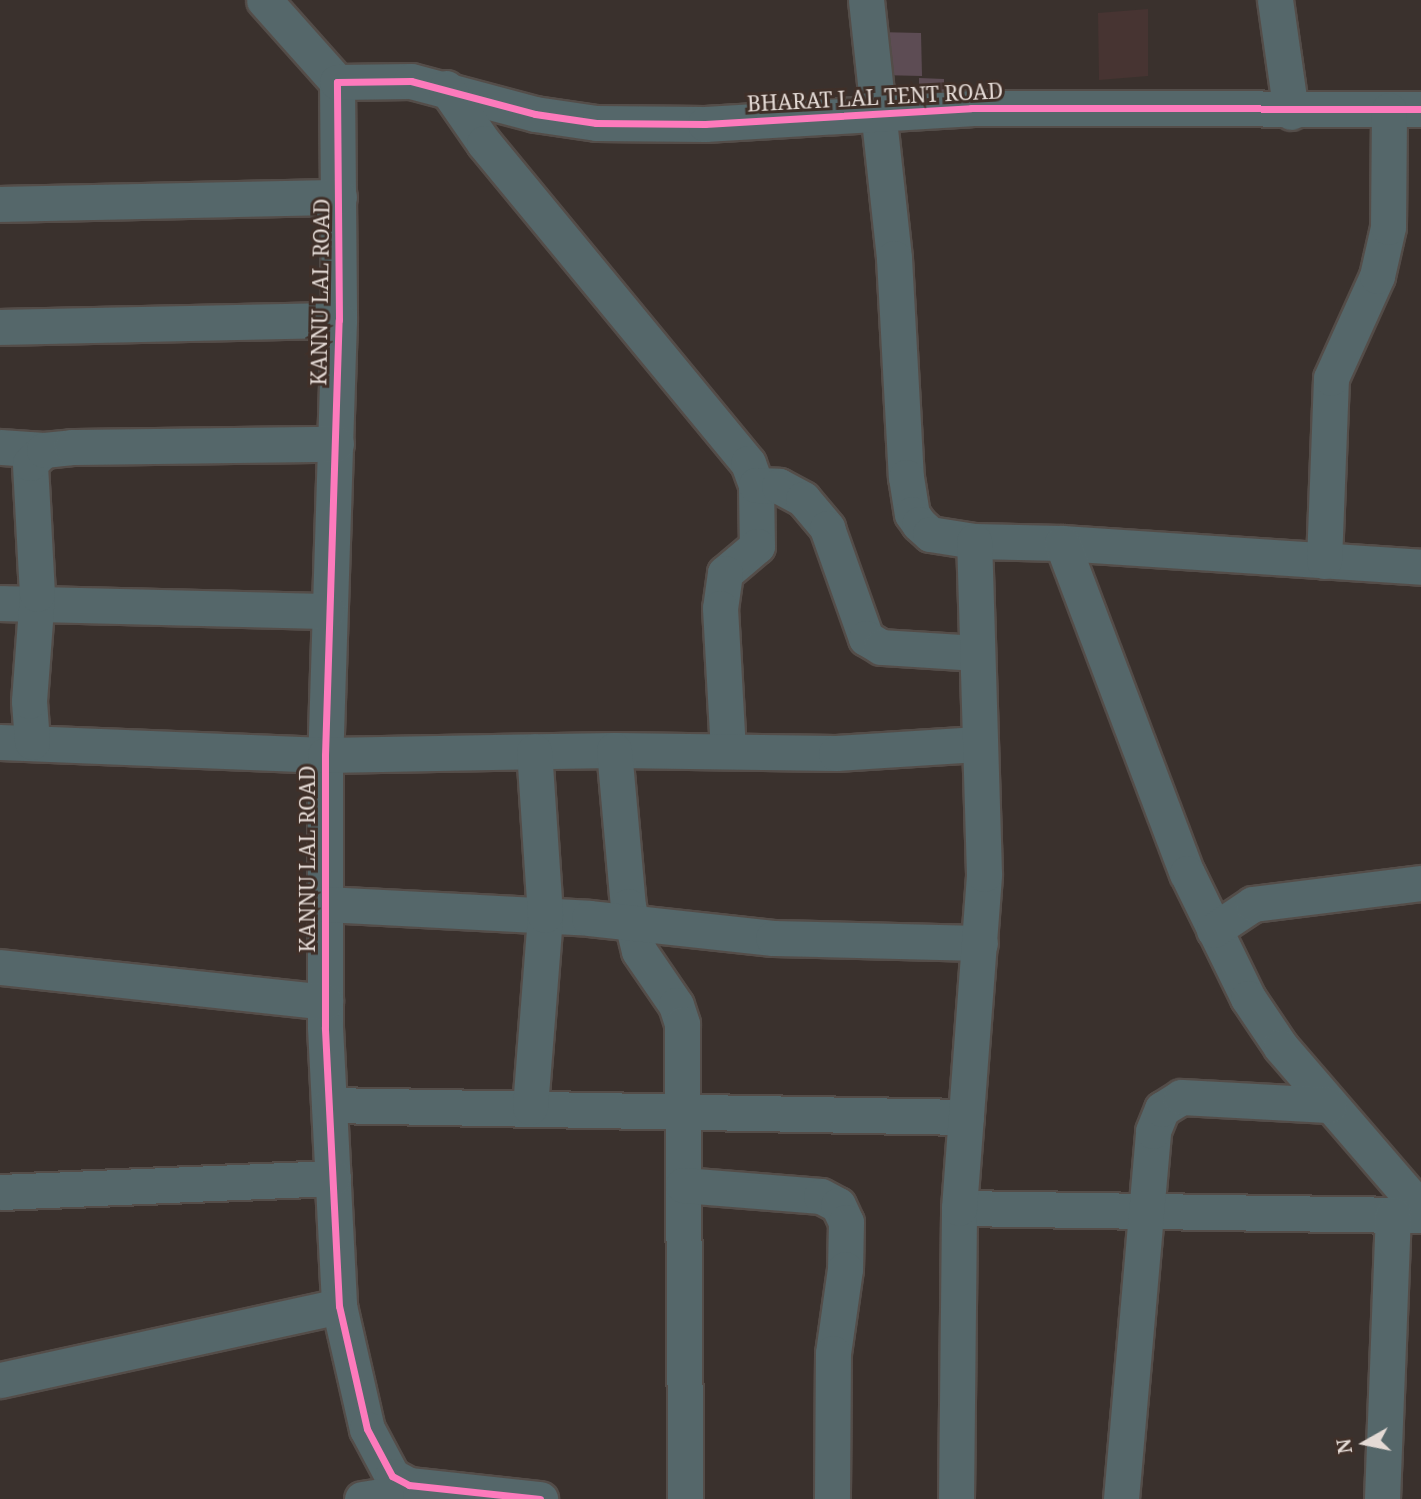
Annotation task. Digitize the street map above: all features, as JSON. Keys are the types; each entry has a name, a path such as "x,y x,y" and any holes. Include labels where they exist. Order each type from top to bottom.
{"street":[{"path":"264,0 337,82"},
{"path":"866,0 879,113 912,514 930,534 974,541 1062,542 1421,567"},
{"path":"1275,0 1291,112"},
{"name":"BHARAT LAL TENT ROAD","path":"337,82 384,79 446,88 535,114 596,123 705,124 1034,107 1291,112 1405,109"},
{"name":"KANNU LAL ROAD","path":"337,82 339,320 336,444 327,611 325,1002 340,1306 381,1492 409,1485 540,1499"},
{"path":"446,88 484,143 735,441 756,485 757,546 725,573 721,599 728,751"},
{"path":"1324,561 1331,378 1335,361 1373,287 1388,227 1405,109"},
{"path":"0,204 339,197"},
{"path":"0,327 339,320"},
{"path":"0,447 44,450 256,442 336,444"},
{"path":"44,450 30,463 37,603 29,701 16,742 325,754 614,750 864,752 978,744"},
{"path":"756,485 779,486 803,499 827,528 866,638 881,647 976,653"},
{"path":"956,1499 959,1208 984,874 974,541"},
{"path":"1062,542 1187,873 1214,930 1262,1020 1412,1213 1382,1499"},
{"path":"0,603 327,611"},
{"path":"614,750 632,921 639,951 676,1005 682,1024 685,1499"},
{"path":"530,1107 545,915 534,751"},
{"path":"1214,930 1253,904 1421,883"},
{"path":"325,904 494,916 545,915 632,921 774,938 980,943"},
{"path":"0,967 325,1002"},
{"path":"1121,1499 1153,1131 1162,1109 1181,1097 1329,1105"},
{"path":"329,1105 683,1108 966,1118"},
{"path":"0,1192 333,1178"},
{"path":"683,1185 789,1190 821,1196 838,1205 846,1222 845,1269 833,1353 832,1499"},
{"path":"959,1208 1412,1213"},
{"path":"0,1380 340,1306"}],"shaded area":[{"path":"1148,9 1148,76 1099,80 1098,13"}],"building":[{"path":"877,32 921,33 922,76 879,75"},
{"path":"919,78 944,79 944,103 919,103"}],"cycle path":[{"path":"540,1499 409,1485 392,1476 367,1429 339,1306 325,1027 325,755 339,320 337,82 411,81 535,114 596,123 705,124 971,108 1421,109"}]}
